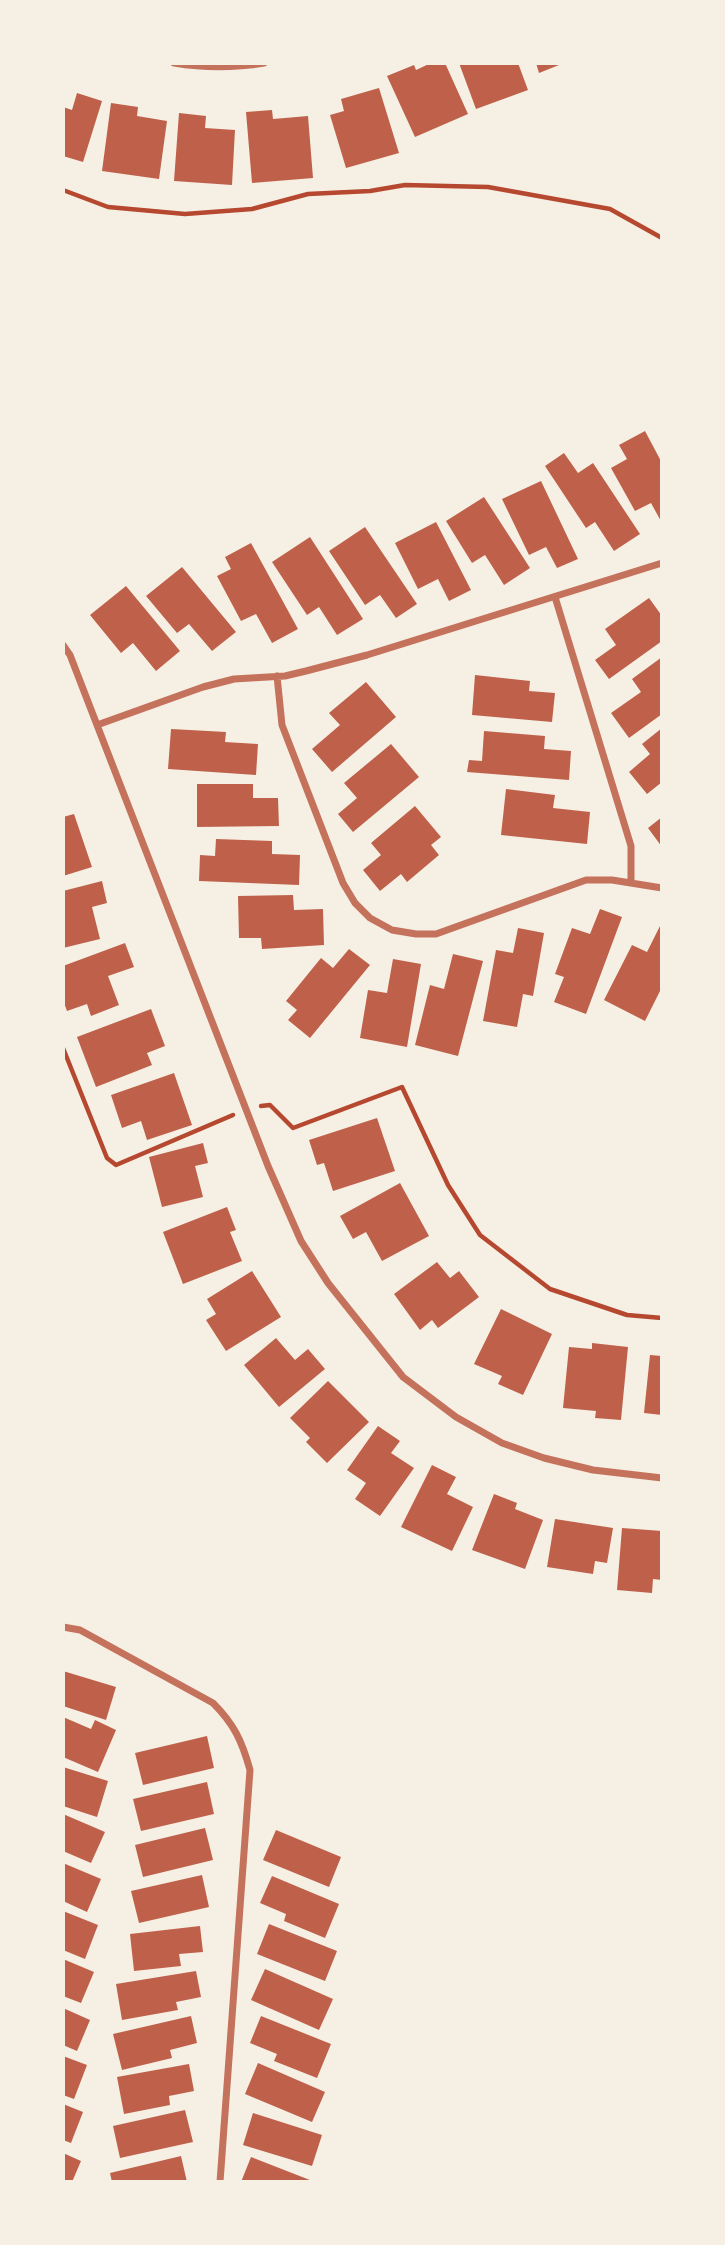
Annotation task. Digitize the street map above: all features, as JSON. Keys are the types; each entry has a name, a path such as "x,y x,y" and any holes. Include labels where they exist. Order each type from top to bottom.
{"street":[{"path":"174,63 195,66 264,63"},
{"path":"97,725 203,687 234,679 306,671 367,655 662,563"},
{"path":"555,597 631,846 631,883"},
{"path":"63,645 97,725 246,1109 301,1241 328,1283 403,1377 456,1417 502,1443 544,1458 593,1470 662,1478"},
{"path":"277,676 282,725 301,777 343,884 355,904 370,918 392,930 436,934 586,880 612,880 662,888"},
{"path":"63,1628 80,1630 213,1703 229,1719 243,1745 250,1770 220,2182"}],"path":[{"path":"63,190 108,207 185,214 251,209 308,194 370,191 405,185 488,187 610,209 662,238"},
{"path":"63,1048 107,1158 116,1165 246,1109 270,1105 293,1128 402,1087 448,1185 480,1235 550,1289 627,1315 662,1318"}],"building":[{"path":"431,63 445,63 468,114 415,137 387,76 414,65 416,70"},
{"path":"459,63 518,63 528,90 476,109"},
{"path":"536,63 564,63 539,73"},
{"path":"379,88 399,153 346,168 330,115 344,111 341,99"},
{"path":"77,93 102,101 83,162 63,156 63,107 72,110"},
{"path":"111,103 138,107 137,116 167,121 159,179 102,171"},
{"path":"272,110 273,119 308,116 313,178 252,183 246,112"},
{"path":"179,113 206,116 205,128 235,130 232,185 174,181"},
{"path":"645,431 662,463 662,523 651,503 635,511 611,468 627,459 619,445"},
{"path":"564,453 578,473 593,463 640,534 614,551 595,522 586,528 545,466"},
{"path":"541,481 578,559 557,568 546,547 529,555 502,499"},
{"path":"484,497 530,568 504,585 485,555 472,563 446,521"},
{"path":"436,522 471,590 449,601 438,579 418,589 395,543"},
{"path":"365,527 417,604 396,618 380,595 365,605 329,551"},
{"path":"310,537 363,619 337,635 319,607 307,615 272,562"},
{"path":"251,543 298,629 272,643 256,614 241,621 217,576 231,569 225,557"},
{"path":"182,567 236,632 212,651 189,624 177,633 146,596"},
{"path":"126,586 180,651 156,671 133,643 121,653 90,615"},
{"path":"649,598 662,616 662,641 609,679 595,660 616,645 605,629"},
{"path":"662,657 662,714 629,738 611,713 641,692 632,679"},
{"path":"475,675 530,681 529,691 555,693 552,722 472,715"},
{"path":"366,682 396,717 332,772 312,749 340,725 329,713"},
{"path":"662,728 662,782 647,794 629,772 650,754 642,744"},
{"path":"171,729 226,732 225,742 258,744 256,775 168,769"},
{"path":"484,731 545,736 544,749 571,751 569,780 467,772 469,760 482,761"},
{"path":"391,744 419,777 353,832 338,814 357,798 344,783"},
{"path":"197,784 253,784 253,798 278,798 279,826 197,827"},
{"path":"506,789 555,795 553,808 590,812 587,844 501,835"},
{"path":"415,806 441,837 431,845 439,855 407,882 401,874 380,891 363,870 381,855 371,843"},
{"path":"74,814 92,867 63,876 63,817"},
{"path":"662,817 662,847 648,828"},
{"path":"216,839 272,841 272,854 300,855 299,885 199,881 200,855 215,856"},
{"path":"102,881 107,903 92,907 100,939 63,948 63,891"},
{"path":"293,895 294,910 323,909 324,945 262,949 261,938 239,938 238,896"},
{"path":"600,909 622,917 586,1014 554,1002 564,977 555,974 572,928 590,934"},
{"path":"662,922 662,987 645,1021 604,1000 632,945 647,952"},
{"path":"518,928 544,933 533,996 523,994 517,1027 483,1021 496,950 513,953"},
{"path":"125,943 134,967 108,976 119,1005 91,1016 87,1004 67,1011 63,1000 63,966"},
{"path":"349,949 370,965 310,1038 288,1020 297,1010 286,1001 321,958 333,968"},
{"path":"453,954 483,961 458,1056 415,1045 430,985 444,989"},
{"path":"393,959 421,964 407,1047 360,1038 368,990 387,993"},
{"path":"151,1009 165,1046 147,1053 152,1065 96,1087 77,1037"},
{"path":"174,1073 192,1125 147,1140 141,1121 122,1128 111,1095"},
{"path":"377,1118 395,1171 333,1191 324,1163 317,1165 309,1140"},
{"path":"203,1143 208,1163 195,1166 203,1197 162,1207 149,1157"},
{"path":"400,1183 429,1236 382,1261 366,1232 353,1239 340,1216"},
{"path":"227,1207 236,1230 230,1232 242,1261 183,1284 163,1232"},
{"path":"437,1262 450,1278 459,1271 479,1297 438,1328 432,1320 420,1330 394,1294"},
{"path":"252,1271 281,1317 226,1351 206,1320 216,1314 207,1299"},
{"path":"501,1309 552,1334 523,1395 498,1384 502,1376 474,1364"},
{"path":"276,1338 295,1360 308,1349 325,1369 279,1407 244,1365"},
{"path":"592,1343 628,1347 621,1420 595,1418 596,1411 563,1408 569,1347 592,1349"},
{"path":"650,1355 662,1356 662,1415 644,1413"},
{"path":"328,1381 369,1422 327,1463 306,1442 310,1438 290,1418"},
{"path":"378,1426 400,1441 391,1453 414,1468 380,1516 355,1499 366,1483 347,1470"},
{"path":"432,1465 456,1477 447,1494 473,1507 452,1551 401,1527"},
{"path":"494,1494 517,1503 515,1509 543,1520 525,1569 472,1550"},
{"path":"555,1519 613,1528 607,1563 595,1561 593,1574 547,1567"},
{"path":"622,1528 662,1531 662,1580 653,1579 652,1593 617,1590"},
{"path":"63,1671 116,1687 106,1720 63,1706"},
{"path":"63,1717 91,1729 95,1720 116,1730 98,1772 63,1757"},
{"path":"207,1736 214,1768 143,1785 135,1753"},
{"path":"63,1767 108,1781 97,1817 63,1806"},
{"path":"207,1782 214,1814 141,1831 133,1799"},
{"path":"63,1814 105,1832 91,1863 63,1851"},
{"path":"205,1828 213,1860 143,1877 135,1845"},
{"path":"276,1830 341,1857 329,1887 263,1860"},
{"path":"63,1863 101,1879 87,1912 63,1901"},
{"path":"202,1875 209,1907 139,1923 131,1891"},
{"path":"272,1876 339,1904 325,1938 284,1921 286,1914 260,1903"},
{"path":"63,1911 98,1925 85,1959 63,1950"},
{"path":"269,1924 337,1951 325,1981 257,1954"},
{"path":"200,1926 203,1952 179,1954 181,1966 134,1971 130,1934"},
{"path":"63,1959 94,1972 81,2003 63,1996"},
{"path":"265,1969 333,1999 319,2030 251,2000"},
{"path":"196,1971 201,1997 176,2002 178,2010 122,2020 116,1984"},
{"path":"63,2008 90,2020 77,2051 63,2045"},
{"path":"191,2016 197,2043 170,2050 172,2058 122,2070 113,2034"},
{"path":"261,2016 331,2044 317,2078 274,2061 277,2054 250,2043"},
{"path":"63,2056 87,2065 74,2099 63,2095"},
{"path":"258,2063 325,2092 312,2122 245,2094"},
{"path":"189,2064 194,2091 169,2096 170,2105 124,2114 117,2077"},
{"path":"63,2104 83,2112 71,2143 63,2140"},
{"path":"185,2110 193,2142 120,2158 113,2126"},
{"path":"253,2113 322,2135 312,2166 243,2145"},
{"path":"63,2153 81,2161 72,2182 63,2182"},
{"path":"181,2156 187,2182 112,2182 110,2173"},
{"path":"251,2157 315,2182 241,2182"}]}
